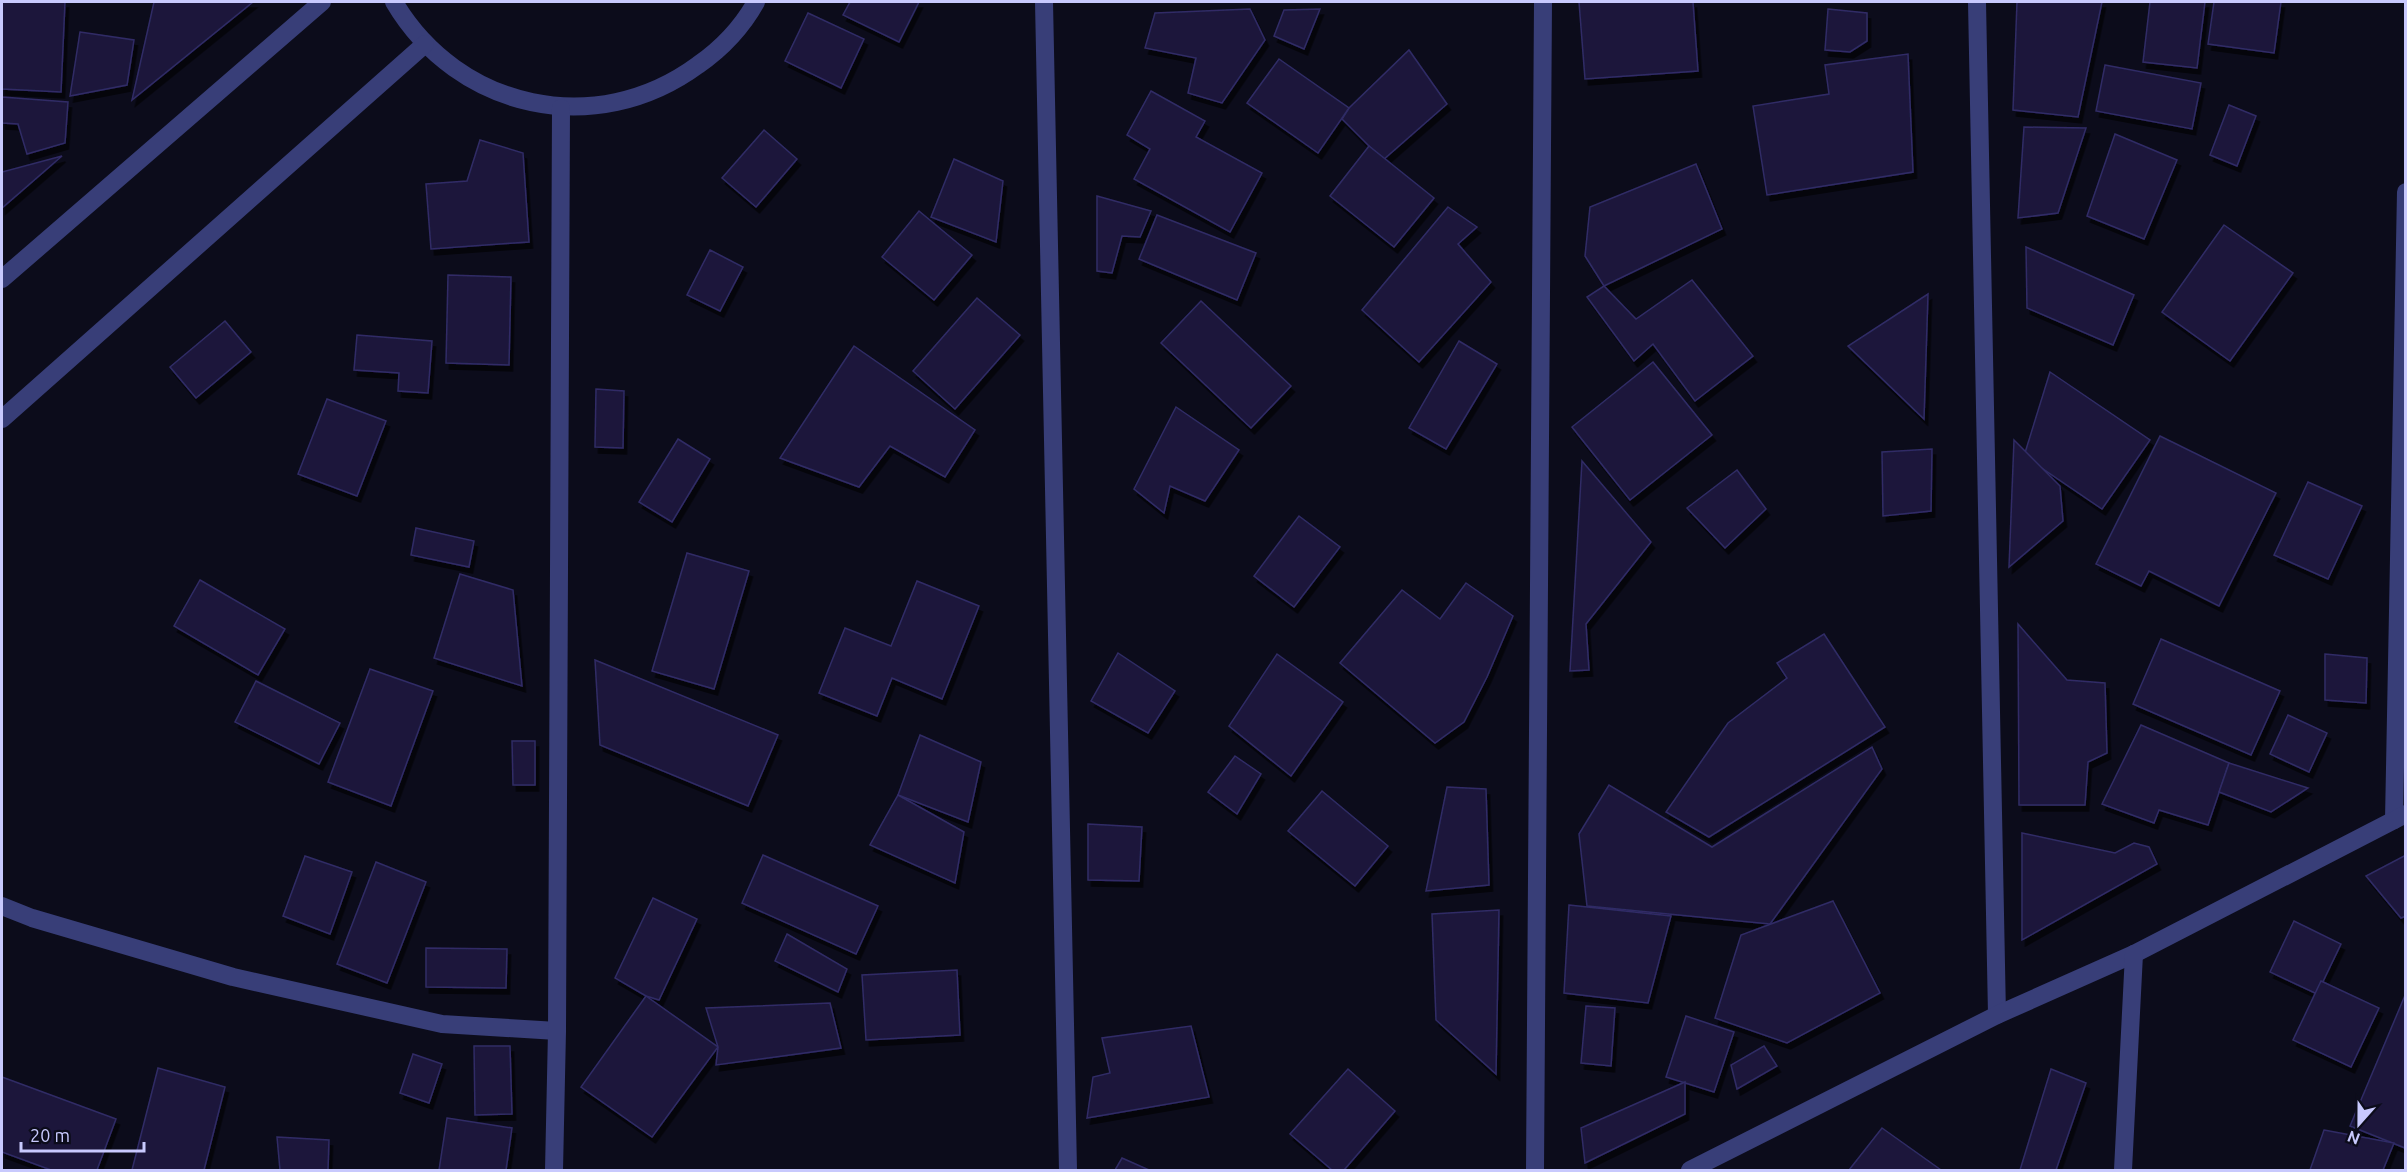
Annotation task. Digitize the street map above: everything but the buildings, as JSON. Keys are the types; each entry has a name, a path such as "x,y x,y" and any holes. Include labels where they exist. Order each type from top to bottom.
{"street":[{"path":"2,279 322,2"},
{"path":"394,2 425,44 465,76 511,98 561,108 619,103 673,83 720,50 756,2"},
{"path":"1044,2 1068,1170"},
{"path":"1535,1170 1543,2"},
{"path":"1977,2 1997,1015"},
{"path":"2,419 425,44"},
{"path":"554,1170 557,1031 561,108"},
{"path":"1690,1170 1997,1015 2134,954 2400,817 2406,192"},
{"path":"2,906 32,918 233,976 441,1024 557,1031"},
{"path":"2123,1170 2134,954"}]}
